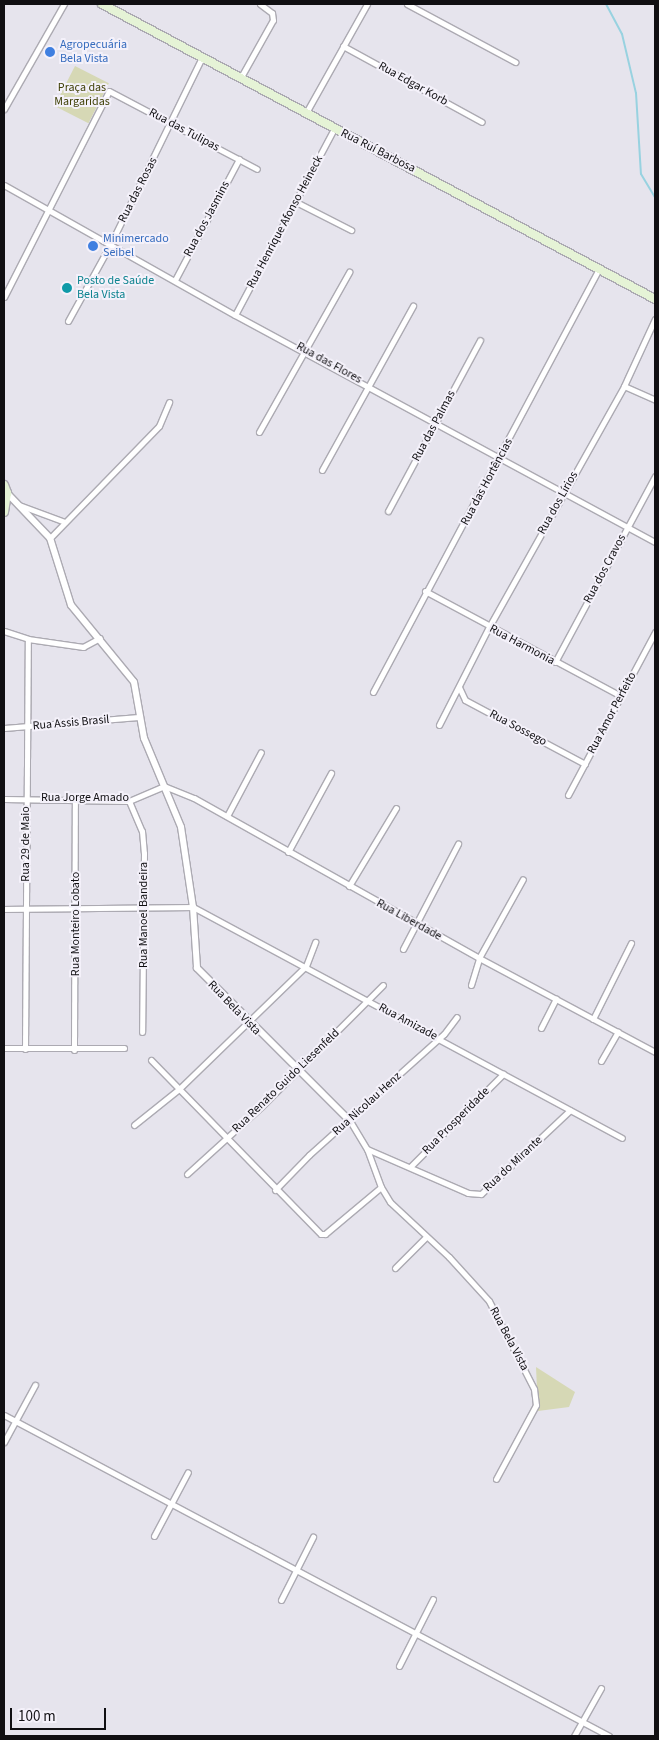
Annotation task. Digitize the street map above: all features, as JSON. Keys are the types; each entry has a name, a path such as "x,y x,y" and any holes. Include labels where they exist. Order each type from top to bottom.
{"main road":[{"name":"Rua Ruí Barbosa","path":"102,4 307,111 334,129 520,225 598,270 655,299"},
{"name":"Rua Bela Vista","path":"4,485 7,494"},
{"path":"4,512 7,494"}],"street":[{"path":"4,109 64,4"},
{"path":"241,77 272,20 272,13 267,7 260,4"},
{"path":"307,111 367,4"},
{"path":"407,4 515,62"},
{"name":"Rua Edgar Korb","path":"343,46 482,122"},
{"name":"Rua das Rosas","path":"68,320 110,245 172,123 202,57"},
{"name":"Rua das Tulipas","path":"47,208 109,91 257,169"},
{"name":"Rua Henrique Afonso Heineck","path":"235,315 334,129"},
{"name":"Rua dos Jasmins","path":"175,280 239,159"},
{"name":"Rua das Flores","path":"4,185 235,315 305,349 655,542"},
{"path":"296,202 350,230"},
{"path":"4,297 47,208"},
{"name":"Rua das Hortências","path":"373,692 425,591 501,456 598,270"},
{"path":"259,432 349,272"},
{"path":"322,470 371,386 413,306"},
{"name":"Rua dos Lírios","path":"439,725 489,627 624,386 655,318"},
{"name":"Rua das Palmas","path":"388,511 480,340"},
{"path":"624,386 655,400"},
{"path":"50,538 159,426 169,402"},
{"name":"Rua dos Cravos","path":"554,662 655,476"},
{"name":"Rua Bela Vista","path":"7,494 50,538 71,605 100,638 134,682 144,738 181,827 192,907 197,968 247,1021 350,1121 368,1149 381,1187 390,1202 489,1301 534,1389 536,1405 496,1479"},
{"path":"16,504 66,522"},
{"name":"Rua Harmonia","path":"425,591 554,662 621,696"},
{"path":"4,630 28,638 83,647 100,638"},
{"name":"Rua Amor Perfeito","path":"568,795 655,632"},
{"name":"Rua 29 de Maio","path":"25,1049 28,638"},
{"name":"Rua Sossego","path":"458,686 465,700 585,764"},
{"name":"Rua Assis Brasil","path":"4,728 139,717"},
{"path":"227,816 261,752"},
{"path":"288,852 331,772"},
{"name":"Rua Jorge Amado","path":"4,799 129,800 164,786"},
{"name":"Rua Liberdade","path":"164,786 227,816 416,924 655,1050"},
{"name":"Rua Monteiro Lobato","path":"74,1050 75,799"},
{"name":"Rua Manoel Bandeira","path":"129,800 142,831 146,908 142,1032"},
{"path":"349,886 396,808"},
{"path":"403,949 458,844"},
{"path":"471,984 479,958 523,879"},
{"path":"4,909 76,910 192,907"},
{"name":"Rua Amizade","path":"192,907 306,966 622,1138"},
{"path":"134,1125 179,1089 247,1021 306,966 315,942"},
{"path":"593,1019 631,943"},
{"name":"Rua Renato Guido Liesenfeld","path":"187,1174 370,1001 383,985"},
{"path":"541,1028 556,999"},
{"name":"Rua Nicolau Henz","path":"275,1190 309,1155 350,1121 440,1039 457,1016"},
{"path":"601,1061 618,1032"},
{"path":"4,1048 74,1050 124,1048"},
{"path":"151,1060 225,1139 316,1231 325,1234 381,1187"},
{"name":"Rua Prosperidade","path":"410,1167 503,1074"},
{"name":"Rua do Mirante","path":"368,1149 468,1193 481,1194 570,1110"},
{"path":"395,1268 426,1237"},
{"path":"4,1442 35,1385"},
{"path":"4,1415 609,1736"},
{"path":"154,1536 188,1472"},
{"path":"281,1600 313,1537"},
{"path":"399,1666 433,1599"},
{"path":"574,1736 601,1688"}],"green space":[{"name":"Praça das Margaridas","path":"75,66 109,83 88,123 55,106"},
{"path":"536,1367 575,1392 569,1407 538,1411"}],"waterway":[{"path":"606,4 622,34 636,93 641,174 655,197"}],"place":[{"name":"Agropecuária Bela Vista","path":"50,52"},
{"name":"Minimercado Seibel","path":"93,246"},
{"name":"Posto de Saúde Bela Vista","path":"67,288"}]}
